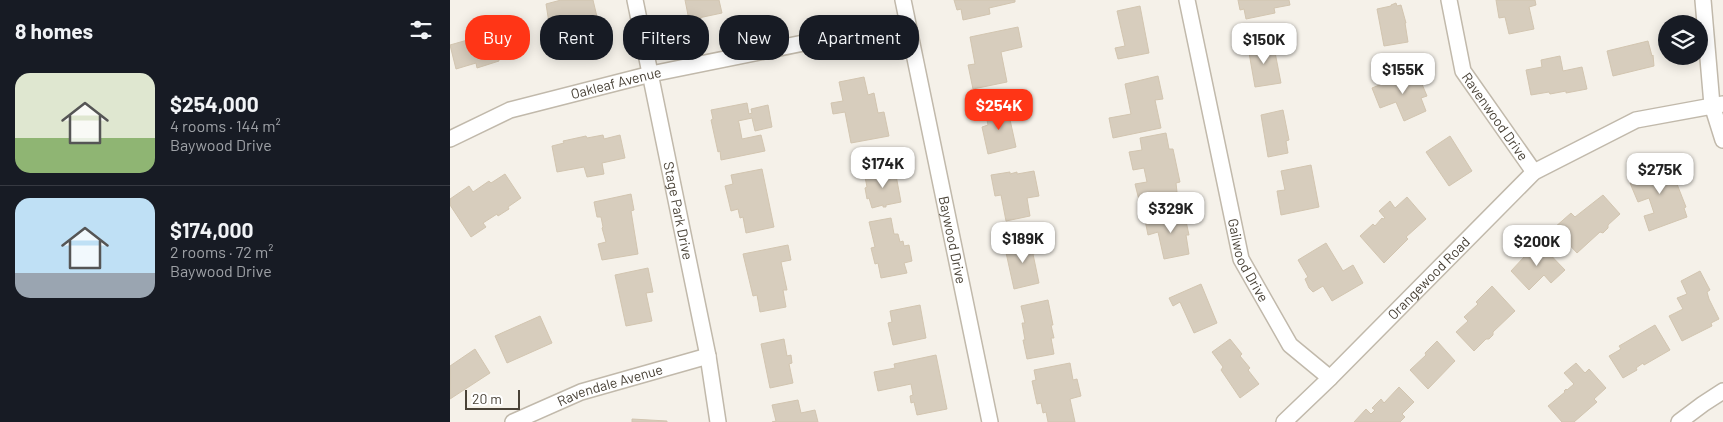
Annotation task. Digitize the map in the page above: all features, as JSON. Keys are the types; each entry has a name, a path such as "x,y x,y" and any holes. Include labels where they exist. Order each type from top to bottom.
{"street":[{"name":"Stage Park Drive","path":"635,0 708,356 718,422"},
{"name":"Baywood Drive","path":"903,0 906,15"},
{"name":"Gailwood Drive","path":"1187,0 1241,259 1290,346 1330,378"},
{"name":"Ravenwood Drive","path":"1449,0 1464,71 1534,172"},
{"path":"1703,0 1723,140"},
{"name":"Oakleaf Avenue","path":"450,140 510,110 651,74 799,44"},
{"name":"Baywood Drive","path":"915,60 990,422"},
{"name":"Orangewood Road","path":"1284,422 1534,172 1636,120 1718,104"},
{"name":"Ravendale Avenue","path":"513,422 581,392 708,356"},
{"path":"1679,422 1723,391"}],"building":[{"path":"561,0 593,0 597,15 548,15 546,4"},
{"path":"685,0 719,0 722,13 709,16 688,15"},
{"path":"954,0 1015,0 1015,2 989,8 990,14 963,20 961,9 957,10"},
{"path":"1238,0 1289,0 1290,5 1274,8 1275,13 1246,19 1244,9 1240,10"},
{"path":"1496,0 1535,0 1536,5 1529,7 1534,29 1509,34 1505,17 1499,18"},
{"path":"1396,3 1397,6 1401,5 1406,23 1408,42 1384,46 1377,9"},
{"path":"1140,6 1149,53 1118,59 1115,48 1125,46 1117,11"},
{"path":"1018,27 1022,47 1001,52 1007,82 973,89 968,65 975,64 970,37"},
{"path":"465,41 465,60 499,61 477,68 476,63 456,69 450,45"},
{"path":"1648,41 1653,55 1654,66 1613,76 1607,51"},
{"path":"1273,42 1281,83 1255,87 1248,47"},
{"path":"1560,56 1563,71 1582,67 1587,89 1566,93 1566,91 1531,95 1526,70 1542,67 1541,60"},
{"path":"1416,70 1427,96 1421,98 1426,111 1404,121 1396,102 1380,108 1372,88"},
{"path":"1158,76 1163,99 1155,100 1161,128 1113,138 1109,118 1131,114 1125,84"},
{"path":"864,77 868,95 874,93 878,113 884,112 889,136 851,143 845,112 833,114 831,103 843,101 839,82"},
{"path":"747,103 749,114 752,113 751,109 768,105 772,127 755,131 752,118 738,121 742,139 761,135 765,151 721,160 711,120 713,119 711,110"},
{"path":"1007,106 1016,147 988,154 982,127 988,125 985,111"},
{"path":"1283,110 1289,140 1286,141 1288,153 1268,157 1261,115"},
{"path":"1166,133 1169,149 1173,149 1180,182 1176,183 1177,192 1139,200 1135,184 1147,182 1144,168 1133,170 1129,152 1142,150 1140,138"},
{"path":"603,135 604,139 620,135 625,158 602,163 604,174 587,177 584,167 557,172 552,146 564,143 563,141 586,136 587,138"},
{"path":"1450,136 1472,171 1449,186 1426,152"},
{"path":"1665,159 1686,207 1684,208 1687,217 1649,231 1644,216 1654,213 1649,198 1638,202 1630,183 1642,178 1638,169"},
{"path":"1311,165 1319,207 1281,215 1277,191 1285,190 1281,171"},
{"path":"762,169 774,227 746,233 743,217 740,218 738,209 731,211 725,186 733,184 731,175"},
{"path":"895,170 901,202 886,205 886,207 883,207 883,205 872,208 869,198 867,199 865,177"},
{"path":"1034,171 1039,196 1027,198 1030,216 1006,221 1001,195 995,196 991,175"},
{"path":"505,174 521,198 508,207 509,209 483,223 486,227 471,237 450,205 450,199 469,186 473,192 489,181 491,183"},
{"path":"631,194 634,210 631,211 638,254 602,260 598,244 606,242 601,217 597,217 594,202"},
{"path":"1603,195 1620,214 1608,225 1608,228 1603,233 1600,232 1577,253 1554,228 1571,213 1575,217"},
{"path":"1407,197 1426,219 1406,237 1408,239 1384,263 1360,236 1373,224 1375,226 1382,218 1385,218 1379,211 1390,201 1395,208"},
{"path":"1184,212 1189,235 1186,235 1189,254 1164,259 1158,232 1148,235 1145,220"},
{"path":"891,218 894,234 898,234 900,242 903,241 904,246 909,245 912,261 904,263 907,273 881,278 878,263 875,264 871,248 875,247 869,222"},
{"path":"1040,242 1042,252 1033,254 1039,283 1014,289 1005,248 1013,247 1016,244 1016,246"},
{"path":"1538,242 1565,270 1551,283 1544,275 1529,290 1511,271"},
{"path":"1326,243 1343,271 1353,265 1363,283 1332,301 1323,286 1313,292 1309,288 1305,279 1308,277 1298,260"},
{"path":"788,245 791,260 781,262 787,290 783,290 786,307 760,312 757,295 753,296 743,254"},
{"path":"648,268 653,292 646,293 652,321 626,326 615,275"},
{"path":"1700,271 1710,290 1707,292 1709,299 1719,319 1711,323 1712,326 1682,341 1669,316 1683,309 1677,298 1687,294 1681,281"},
{"path":"1201,284 1217,323 1194,333 1180,302 1173,306 1169,298"},
{"path":"1492,286 1515,311 1493,332 1489,339 1486,339 1474,351 1456,332 1468,321 1464,317 1478,304 1476,302"},
{"path":"1048,300 1053,325 1051,325 1054,338 1051,338 1054,354 1027,359 1022,323 1025,323 1021,306"},
{"path":"920,305 926,338 893,345 888,323 892,322 890,311"},
{"path":"540,316 552,343 507,363 495,336"},
{"path":"1655,325 1670,350 1644,365 1643,363 1636,368 1637,370 1623,378 1609,356 1621,349 1619,346"},
{"path":"784,339 787,356 791,355 792,363 789,364 793,383 770,388 761,344"},
{"path":"1230,339 1242,354 1240,356 1250,368 1248,370 1259,384 1240,398 1221,370 1223,367 1212,352"},
{"path":"1437,341 1455,361 1428,389 1410,370"},
{"path":"475,349 490,373 450,399 450,366"},
{"path":"936,355 947,409 917,415 914,402 911,403 910,396 913,395 911,384 878,391 874,372 895,368 894,364"},
{"path":"1070,363 1073,380 1077,379 1081,396 1070,399 1075,422 1048,422 1046,412 1043,413 1041,403 1037,404 1032,381 1036,380 1034,370"},
{"path":"1576,363 1585,373 1589,369 1606,388 1594,399 1597,402 1574,422 1562,422 1548,406 1574,384 1564,373"},
{"path":"1399,387 1414,402 1402,414 1405,417 1400,422 1354,422 1366,409 1371,414 1375,410 1372,408 1381,399 1384,403"},
{"path":"798,400 801,413 815,410 818,422 772,422 776,421 772,405"},
{"path":"632,419 667,421 667,422 632,422"}]}
